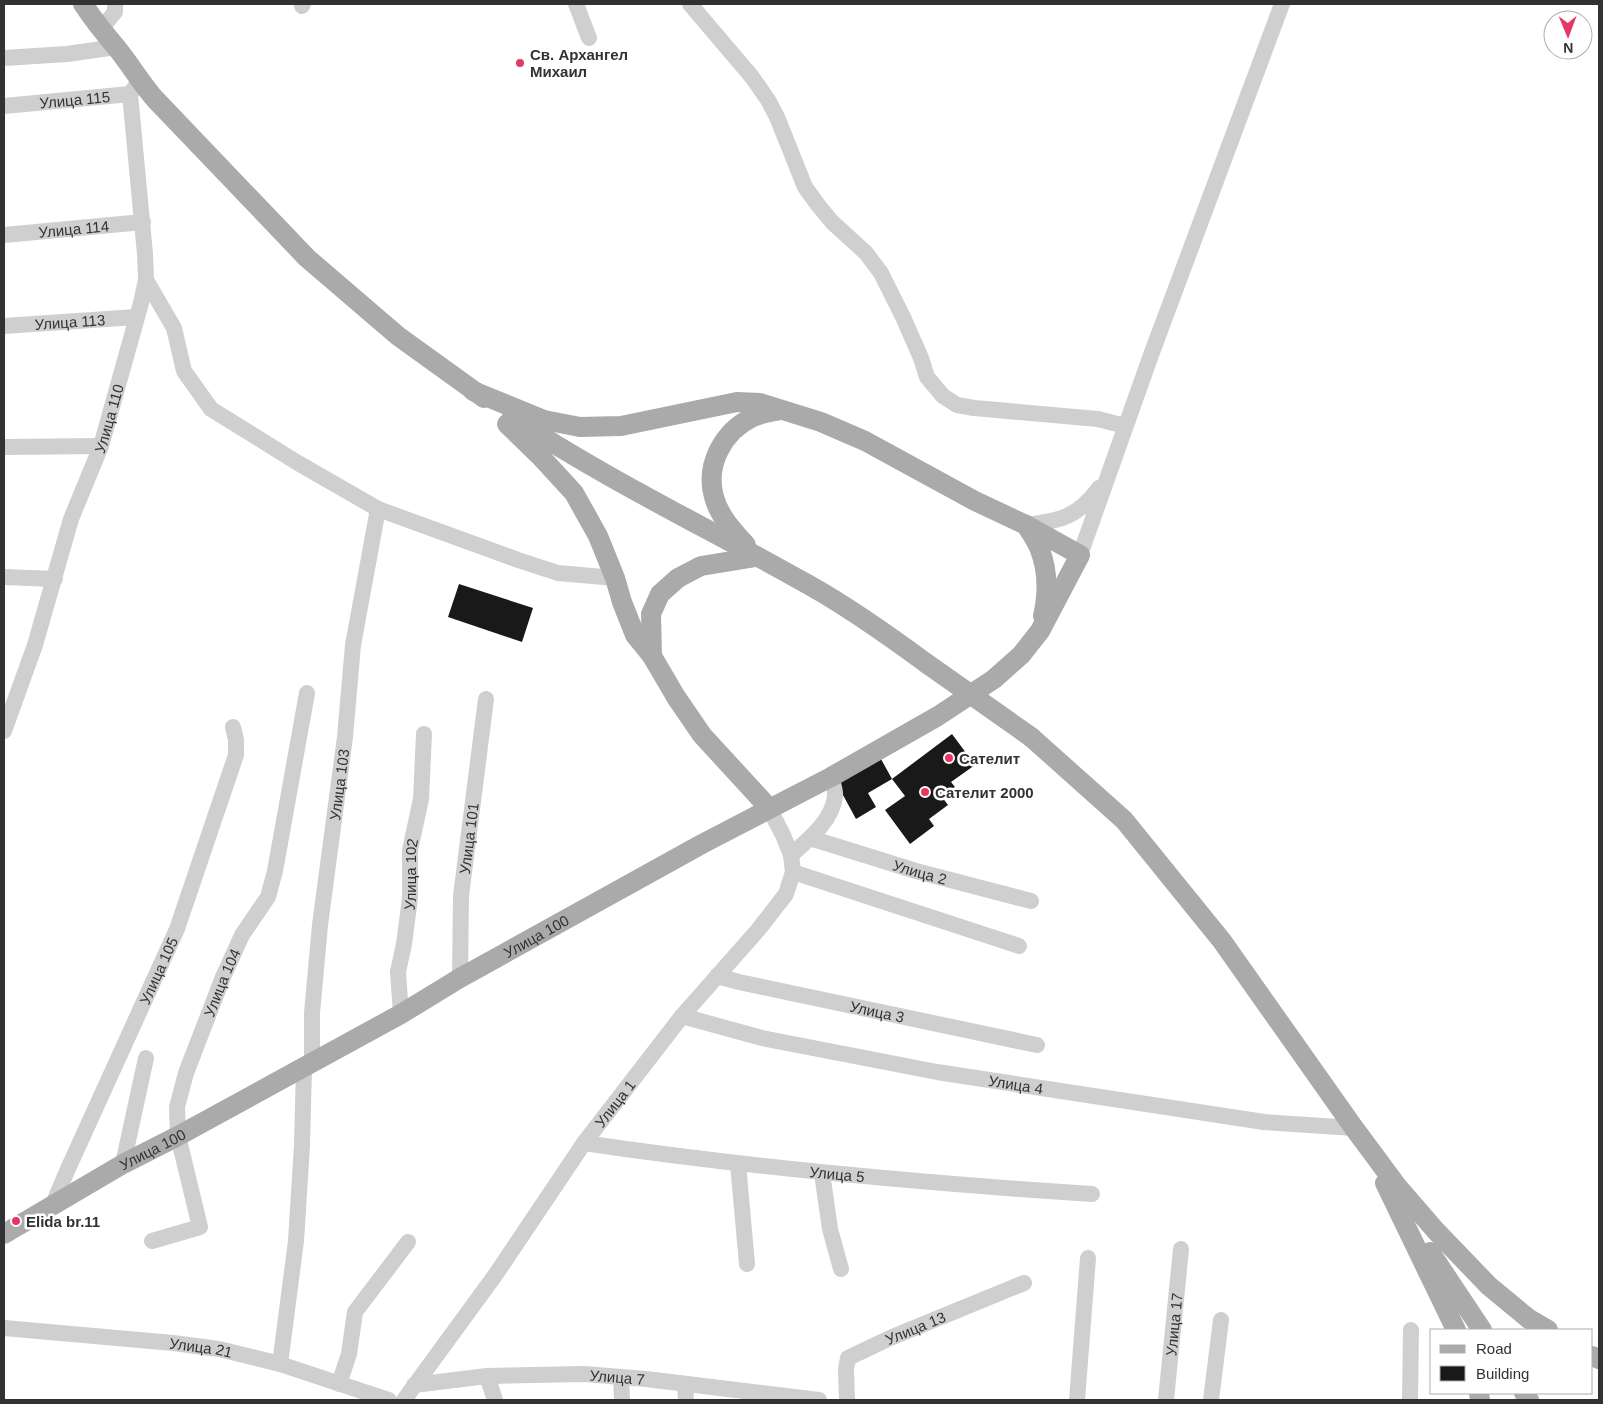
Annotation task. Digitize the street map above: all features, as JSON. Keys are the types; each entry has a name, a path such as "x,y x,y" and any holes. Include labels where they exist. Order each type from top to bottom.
{"main road":[{"path":"83,4 100,30 116,47 135,87 221,170 307,258 398,336 473,391 550,442 810,586 868,621 1032,737 1124,820 1222,941 1397,1186 1436,1232 1489,1286 1529,1319 1546,1329"},
{"path":"473,391 544,420 580,427 621,426 736,402 760,403 784,409 866,441 975,501 1026,525 1080,554"},
{"path":"473,391 540,456 574,493 598,536 635,635 652,656 676,697 702,735 769,808"},
{"path":"756,556 728,525 714,498 711,476 716,453 734,431 754,416 784,409"},
{"path":"1026,525 1040,550 1045,571 1048,595 1040,631"},
{"name":"Улица 100","path":"4,1234 123,1164 401,1014 460,978 769,808 831,777 938,716 994,679 1022,655 1040,631 1080,554"},
{"path":"652,656 651,614 660,594 678,578 701,566 756,556"},
{"path":"1354,1128 1392,1197 1456,1329"},
{"path":"1392,1197 1481,1329"}],"street":[{"path":"100,30 115,12 115,4"},
{"path":"576,4 589,38"},
{"path":"690,4 752,77 768,100 781,125 805,186 818,205 832,222 866,253 881,273 921,358 927,378 944,396 957,405 974,408 1098,419 1125,426"},
{"path":"1080,554 1125,426 1282,4"},
{"path":"4,58 67,54 116,47"},
{"name":"Улица 115","path":"4,106 135,87"},
{"name":"Улица 110","path":"4,731 35,645 71,519 101,446 146,280 135,87"},
{"name":"Улица 114","path":"4,234 143,222"},
{"path":"146,280 174,328 184,371 211,409 298,463 378,509 500,554 558,573 615,578"},
{"name":"Улица 113","path":"4,326 136,317"},
{"path":"4,447 101,446"},
{"path":"1026,525 1053,522 1070,515 1088,502 1107,476"},
{"name":"Улица 103","path":"308,1064 320,925 345,737 353,645 378,509"},
{"path":"4,577 55,579"},
{"name":"Улица 104","path":"152,1240 200,1227 178,1136 177,1107 186,1073 223,977 242,935 268,897 307,693"},
{"name":"Улица 101","path":"460,978 461,896 486,699"},
{"name":"Улица 105","path":"53,1204 66,1171 177,929 236,755 236,740 233,727"},
{"name":"Улица 102","path":"401,1014 398,972 410,898 410,850 421,799 424,734"},
{"path":"792,864 832,810 836,794 831,777"},
{"path":"769,808 783,834 792,864"},
{"name":"Улица 2","path":"810,838 916,871 1031,901"},
{"path":"792,864 1019,946"},
{"name":"Улица 1","path":"404,1400 496,1274 584,1143 682,1016 758,930 786,894 792,864"},
{"name":"Улица 3","path":"717,976 1037,1045"},
{"name":"Улица 4","path":"682,1016 762,1038 946,1074 1264,1122 1354,1128"},
{"path":"123,1164 146,1058"},
{"path":"280,1364 296,1241 308,1064"},
{"name":"Улица 5","path":"584,1143 738,1164 1036,1191 1092,1194"},
{"path":"738,1164 747,1264"},
{"path":"822,1172 830,1229 841,1269"},
{"path":"339,1384 349,1354 355,1312 408,1242"},
{"name":"Улица 17","path":"1166,1400 1181,1249"},
{"path":"1077,1400 1088,1258"},
{"name":"Улица 13","path":"846,1400 848,1358 890,1338 1024,1283"},
{"path":"1212,1400 1221,1320"},
{"name":"Улица 21","path":"4,1328 219,1349 280,1364 390,1400"},
{"path":"1410,1400 1411,1330"},
{"name":"Улица 7","path":"414,1385 487,1376 584,1374 621,1377 686,1392 818,1400"},
{"path":"487,1376 495,1400"},
{"path":"621,1377 622,1400"}],"building":[{"path":"459,584 533,608 522,642 448,617"},
{"name":"Сателит 2000","path":"952,734 975,765 951,782 955,787 942,797 948,805 929,819 934,826 910,844 885,810 905,796 892,779"},
{"path":"881,759 892,779 868,793 876,807 856,819 837,784"}],"place":[{"name":"Св. Архангел Михаил","path":"520,63"},
{"name":"Сателит","path":"949,758"},
{"name":"Сателит 2000","path":"925,792"},
{"name":"Elida br.11","path":"16,1221"}]}
